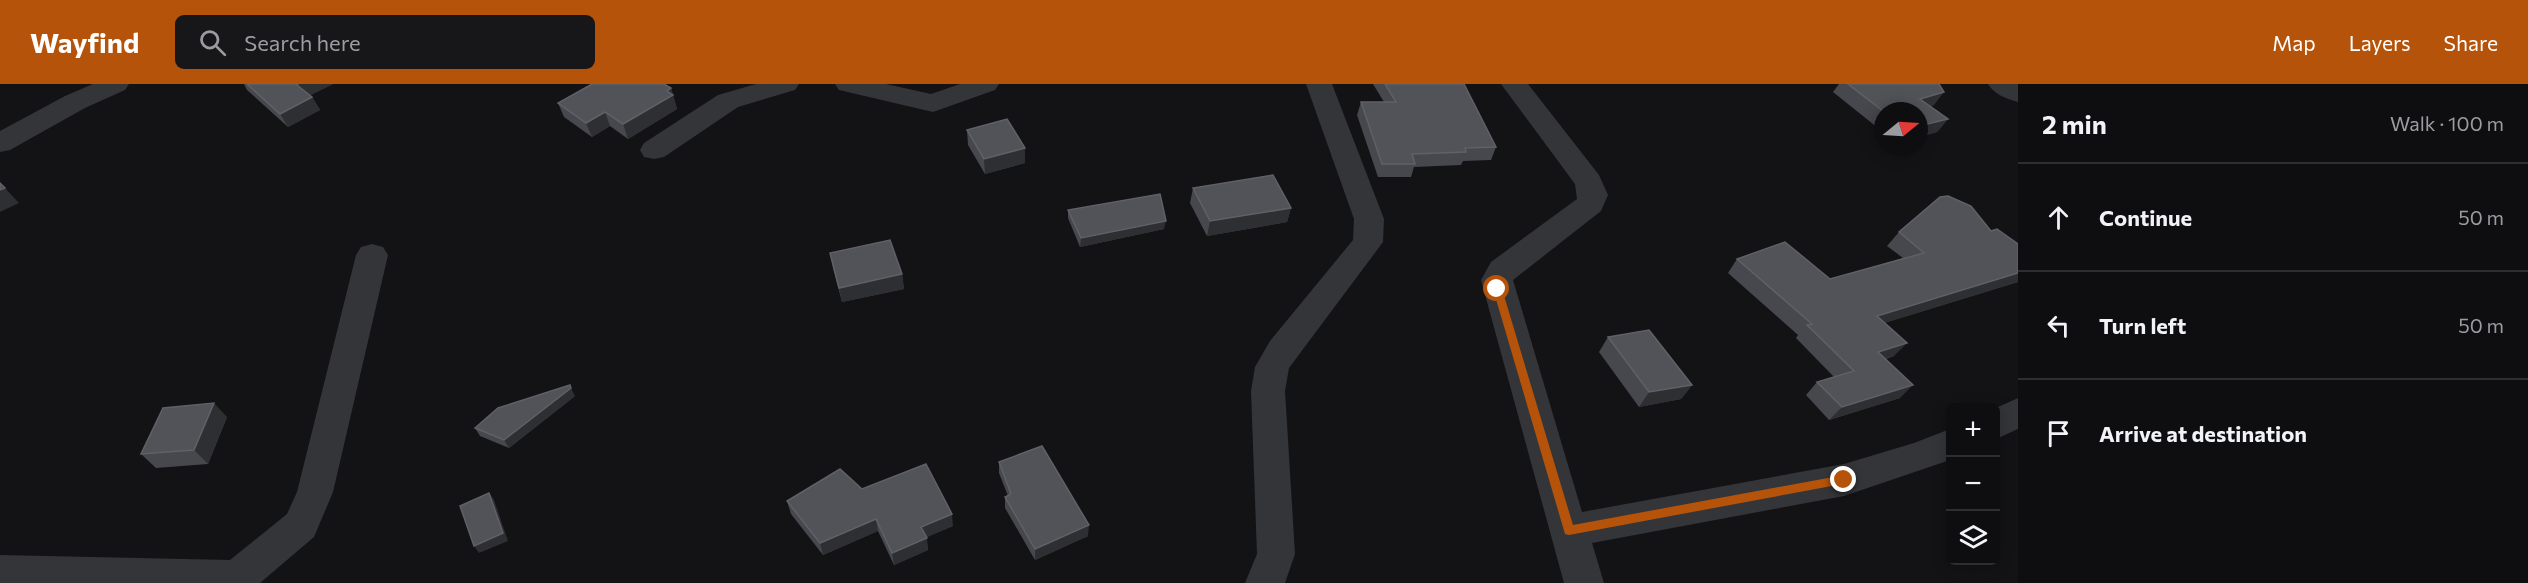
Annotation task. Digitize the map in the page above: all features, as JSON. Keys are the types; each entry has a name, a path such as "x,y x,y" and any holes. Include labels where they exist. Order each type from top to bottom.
{"street":[{"path":"0,143 76,93 116,84"},
{"path":"654,150 728,101 786,84"},
{"path":"848,84 933,104 986,84"},
{"path":"1265,583 1276,554 1268,391 1272,367 1282,350 1368,242 1369,219 1319,84"},
{"path":"1515,84 1589,182 1593,195 1590,204 1502,270 1497,280 1504,311 1584,583"},
{"path":"2001,84 2018,93"},
{"path":"0,573 234,581 302,525 315,492 372,255"},
{"path":"2000,422 2018,412"},
{"path":"1569,531 1844,480 1922,456 1946,446"}],"building":[{"path":"247,84 298,84 312,97 280,114"},
{"path":"592,84 664,84 671,88 667,91 673,95 623,124 605,112 586,123 558,103"},
{"path":"1385,84 1464,84 1496,147 1465,148 1466,152 1412,154 1415,164 1382,164 1361,102 1396,102"},
{"path":"1848,84 1939,84 1944,92 1920,99 1924,102 1874,102 1874,104"},
{"path":"1928,105 1948,119 1928,124"},
{"path":"1007,119 1025,148 984,159 967,130"},
{"path":"1273,175 1291,208 1210,221 1193,188"},
{"path":"1160,194 1166,221 1081,238 1068,210"},
{"path":"1948,196 1971,206 1991,231 1997,229 2018,244 2018,273 1877,316 1907,343 1878,352 1913,385 1842,407 1817,382 1854,371 1807,325 1812,324 1737,259 1785,242 1830,279 1924,253 1899,232 1940,197"},
{"path":"890,240 902,274 839,288 830,253"},
{"path":"1649,330 1692,385 1649,392 1608,337"},
{"path":"570,385 571,388 504,440 475,428 498,408"},
{"path":"214,403 194,450 141,454 163,408"},
{"path":"1042,446 1089,525 1035,549 1005,497 1011,494 999,462"},
{"path":"926,464 952,514 921,527 927,538 892,553 876,519 820,543 787,501 840,469 862,489"},
{"path":"489,493 503,533 474,546 460,506"}],"route":[{"path":"1497,289 1569,531 1844,480"}]}
